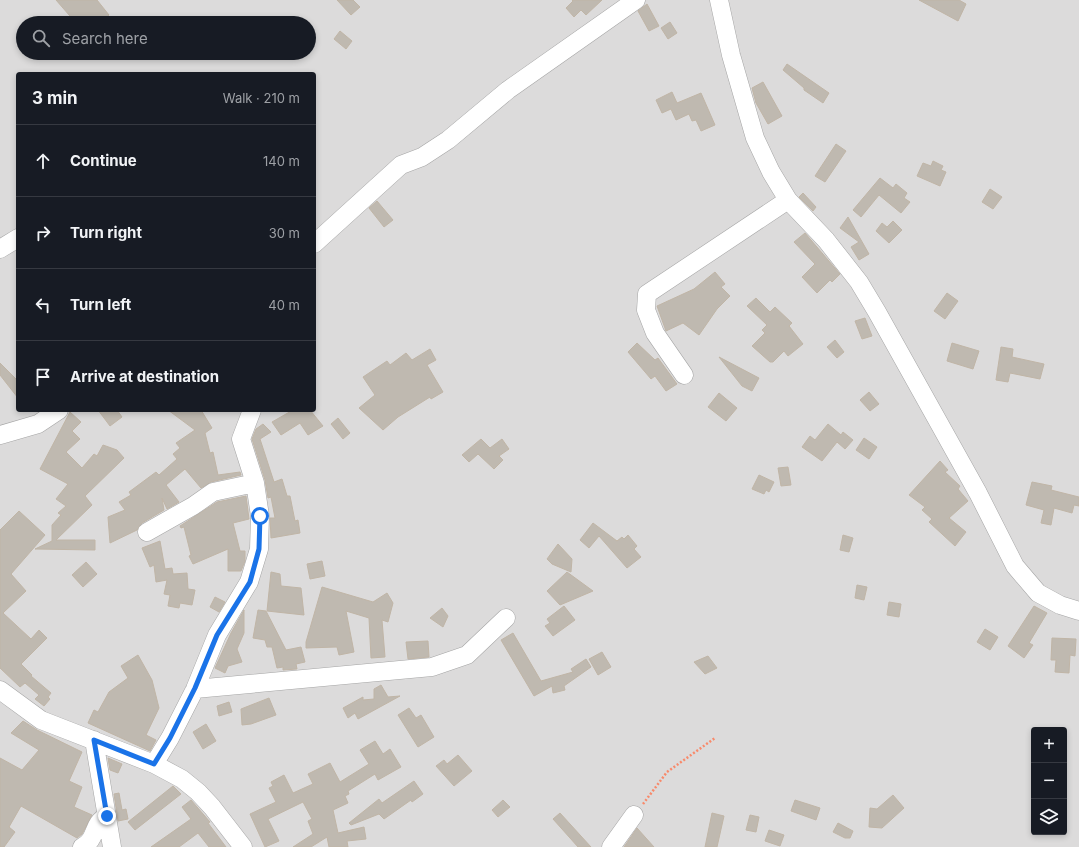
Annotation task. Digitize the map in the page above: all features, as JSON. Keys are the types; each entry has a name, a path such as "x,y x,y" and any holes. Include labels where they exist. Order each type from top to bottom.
{"street":[{"path":"316,242 401,165 422,157 448,140 508,90 636,0"},
{"path":"719,0 730,55 754,138 771,172 788,200 826,240 858,282 878,312 978,493 1016,566 1038,593 1060,605 1079,610"},
{"path":"684,375 655,333 646,310 647,294 788,200"},
{"path":"0,250 16,239"},
{"path":"0,435 38,424 56,412"},
{"path":"154,764 170,738 195,688 217,635 250,582 259,549 261,532 255,483 241,439 251,412"},
{"path":"148,532 194,506 213,492 255,483"},
{"path":"195,688 432,667 467,655 506,618"},
{"path":"0,690 42,720 154,764 182,779 198,792 243,847"},
{"path":"94,740 112,847"},
{"path":"611,847 634,815"},
{"path":"82,847 92,840 96,824 107,816"}],"path":[{"path":"634,815 667,772 715,738"}],"shaded area":[{"path":"0,0 1079,0 1079,847 0,847"}],"building":[{"path":"56,0 97,0 109,15 108,16 70,16"},
{"path":"337,0 353,0 360,7 351,15"},
{"path":"572,0 602,0 586,15 581,10 574,17 566,8 573,1"},
{"path":"919,0 959,0 966,4 958,21"},
{"path":"647,4 659,26 649,31 638,11"},
{"path":"670,22 677,33 668,39 661,28"},
{"path":"340,31 352,41 346,49 334,39"},
{"path":"787,64 829,93 823,103 804,90 804,88 783,70"},
{"path":"763,82 782,116 768,124 756,103 752,88"},
{"path":"672,92 677,103 701,93 715,125 701,131 696,120 692,121 689,114 676,120 671,109 662,113 656,100"},
{"path":"836,144 846,151 825,182 815,176"},
{"path":"933,161 943,166 941,170 946,172 940,186 917,176 923,163 931,166"},
{"path":"880,178 893,188 896,184 907,193 904,198 910,202 901,213 879,195 861,217 853,210"},
{"path":"990,189 1002,197 993,209 982,202"},
{"path":"803,193 816,207 813,211 799,197"},
{"path":"377,201 393,220 384,227 369,208"},
{"path":"848,217 869,254 859,260 851,247 859,242 840,228"},
{"path":"893,221 902,230 889,243 876,231 882,223 887,227"},
{"path":"805,233 840,274 832,282 830,280 817,293 802,277 815,264 794,242"},
{"path":"715,272 725,284 721,287 730,296 717,309 699,335 683,323 666,331 657,306 694,289"},
{"path":"947,293 958,301 945,319 934,311"},
{"path":"756,298 770,312 775,307 792,323 789,326 803,344 788,356 784,351 773,362 770,362 752,346 765,333 762,330 767,325 747,306"},
{"path":"865,318 872,336 862,339 855,321"},
{"path":"835,340 844,352 837,358 827,347"},
{"path":"637,343 655,360 658,358 677,384 666,391 655,376 651,379 628,352"},
{"path":"952,343 979,351 973,369 947,361"},
{"path":"1001,347 1013,349 1012,357 1044,364 1040,379 1010,373 1008,382 996,380"},
{"path":"430,349 436,360 427,365 443,392 431,399 430,397 398,417 383,430 359,408 375,395 363,377 387,361 390,365 406,353 412,360"},
{"path":"719,357 759,378 752,391 742,386"},
{"path":"0,363 16,379 16,395 0,375"},
{"path":"869,392 879,404 870,411 860,400"},
{"path":"719,393 737,408 726,421 708,407"},
{"path":"70,412 81,422 72,431 80,439 66,452 82,468 94,454 97,456 103,445 117,450 124,458 85,496 92,505 56,540 95,540 95,550 35,549 52,541 52,525 61,515 58,513 66,506 56,499 68,484 40,469"},
{"path":"100,412 118,412 122,417 110,426"},
{"path":"171,412 202,412 212,428 205,433 210,453 213,452 218,475 240,472 241,475 211,482 201,488 185,469 166,485 179,502 167,509 162,498 164,510 142,523 137,530 110,543 108,517 125,510 119,502 131,495 129,492 156,472 159,475 177,459 173,454 180,448 176,443 195,430"},
{"path":"290,412 312,412 323,426 308,435 300,423 281,435 272,422"},
{"path":"338,418 350,433 343,439 331,424"},
{"path":"263,424 271,432 260,439 274,482 282,479 287,496 290,496 295,521 298,520 300,533 271,538 270,518 275,518 271,497 268,498 265,480 252,439 256,429"},
{"path":"828,424 841,435 843,432 853,440 845,449 837,442 822,461 802,447 810,436 815,440"},
{"path":"864,438 877,447 869,459 856,450"},
{"path":"481,439 490,448 502,439 509,449 499,456 503,460 494,469 478,454 469,462 462,455"},
{"path":"940,461 948,470 945,472 960,486 958,489 968,501 949,518 966,532 955,546 929,522 932,519 922,510 925,507 909,495"},
{"path":"788,467 791,485 781,486 778,468"},
{"path":"759,475 774,482 769,492 766,490 764,494 752,489"},
{"path":"1032,482 1052,486 1051,490 1079,497 1079,506 1074,505 1072,513 1054,508 1051,525 1041,523 1044,510 1026,505"},
{"path":"246,496 249,519 233,523 240,551 245,551 245,561 241,571 228,571 228,549 193,564 189,556 191,555 184,527 181,528 180,526 217,502"},
{"path":"19,511 45,535 11,574 26,591 3,613 31,639 39,630 47,638 21,664 32,675 31,676 51,693 48,697 50,699 44,706 35,699 39,695 25,683 20,687 0,668 0,530"},
{"path":"593,523 617,541 622,537 624,539 628,535 637,546 634,549 641,557 627,568 599,536 589,548 580,540"},
{"path":"843,535 853,538 849,552 840,550"},
{"path":"160,541 165,569 172,568 173,574 187,573 188,589 195,590 192,605 180,603 179,608 168,606 170,595 164,594 167,580 156,582 154,565 150,567 142,548"},
{"path":"558,544 572,559 571,572 552,564 547,559"},
{"path":"322,561 325,576 310,579 307,564"},
{"path":"86,562 97,574 83,587 72,575"},
{"path":"271,572 280,574 281,586 301,588 304,615 267,611"},
{"path":"567,572 593,591 560,605 547,591"},
{"path":"857,585 867,587 864,600 855,598"},
{"path":"322,587 373,602 387,593 393,603 388,622 382,620 385,657 371,658 369,618 346,611 354,652 339,655 337,647 306,648 306,642"},
{"path":"215,597 225,602 219,612 210,607"},
{"path":"889,602 901,604 899,617 887,615"},
{"path":"564,606 575,620 553,636 545,626 550,623 547,619"},
{"path":"1034,606 1047,613 1029,643 1033,645 1024,658 1008,646"},
{"path":"442,608 448,616 443,627 430,618"},
{"path":"244,610 244,633 237,649 242,662 228,666 225,673 215,668 231,633"},
{"path":"258,610 266,611 286,650 301,647 305,662 296,664 297,669 283,670 283,667 277,668 272,647 267,647 265,640 253,638"},
{"path":"985,629 998,637 990,650 977,642"},
{"path":"513,633 541,681 573,672 571,669 586,659 591,667 564,686 565,690 553,693 552,686 534,696 501,640"},
{"path":"1052,638 1076,639 1075,656 1070,655 1069,673 1055,672 1056,660 1051,660"},
{"path":"428,641 429,657 408,659 406,642"},
{"path":"602,652 611,667 598,675 589,659"},
{"path":"138,655 152,680 159,708 146,735 156,740 150,751 88,723 94,710 98,712 109,692 128,678 121,666"},
{"path":"708,656 717,668 705,674 694,662"},
{"path":"381,685 388,697 400,696 358,719 355,713 348,718 343,708 363,697 363,700 374,699 374,689"},
{"path":"269,698 276,715 251,724 242,725 241,709"},
{"path":"229,702 232,712 219,716 217,706"},
{"path":"409,708 416,718 421,715 434,737 418,747 398,715"},
{"path":"23,721 37,730 82,752 69,781 82,787 74,807 92,815 82,834 77,838 21,806 9,827 15,832 4,847 0,847 0,758 22,770 39,750 11,733"},
{"path":"206,724 216,741 203,749 193,732"},
{"path":"375,741 383,754 390,749 401,767 378,780 375,774 348,791 349,794 345,796 348,803 333,810 338,833 364,827 366,839 347,841 348,847 329,847 327,837 311,847 293,847 313,834 308,821 312,819 303,802 268,819 279,841 265,847 250,814 276,802 269,788 273,786 271,782 284,775 293,793 313,784 308,774 330,763 340,782 369,764 360,750"},
{"path":"458,755 472,771 454,786 436,766 444,760 447,764"},
{"path":"108,758 122,764 118,773 110,770"},
{"path":"414,781 423,794 412,802 411,800 384,819 379,814 351,825 349,823 379,799 382,803"},
{"path":"173,786 181,794 135,830 128,822"},
{"path":"119,793 122,810 126,809 128,819 118,821 114,794"},
{"path":"893,795 904,808 882,828 869,827 870,808 877,809"},
{"path":"191,800 210,822 208,823 226,847 209,847 198,833 179,847 151,847 191,819 182,807"},
{"path":"503,800 510,807 498,817 492,810"},
{"path":"795,800 820,808 816,820 791,811"},
{"path":"560,813 591,847 578,847 553,819"},
{"path":"712,813 724,816 717,847 705,847"},
{"path":"750,815 759,817 756,832 746,830"},
{"path":"838,823 853,831 850,838 845,838 833,832"},
{"path":"637,828 654,847 624,847"},
{"path":"769,830 784,835 780,846 765,841"}],"route":[{"path":"107,816 94,740 154,764 170,738 195,688 217,635 250,582 259,549 261,532 260,516"}]}
